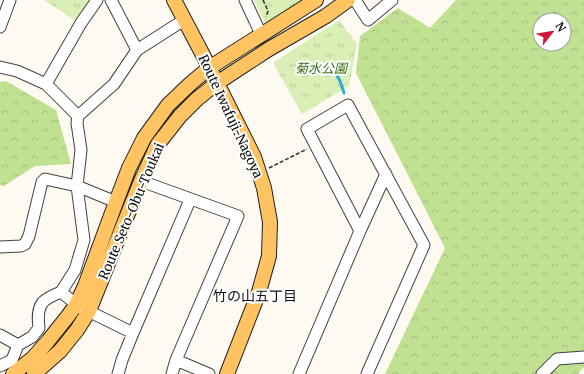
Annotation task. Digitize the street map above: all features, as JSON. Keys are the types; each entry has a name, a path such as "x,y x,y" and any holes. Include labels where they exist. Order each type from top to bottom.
{"main road":[{"name":"Route Iwafuji-Nagoya","path":"174,0 254,157 264,188 270,222 269,256 259,292 227,374"},
{"path":"13,374 33,358 48,342 76,305 85,286 129,168 144,138 168,106 209,68 316,0"},
{"name":"Route Seto-Obu-Toukai","path":"37,373 60,351 77,330 89,311 141,182 158,144 180,116 197,99 217,83 269,49 326,16 348,0"}],"street":[{"path":"0,26 10,0"},
{"path":"46,84 81,23 97,0"},
{"path":"111,0 137,50"},
{"path":"245,0 261,34"},
{"path":"355,0 368,20 392,0"},
{"path":"0,366 12,360 18,346 32,337 39,328 39,310 44,302 61,292 75,270 84,240 77,186 81,150 77,123 78,116 114,84 137,50 184,20"},
{"path":"0,66 17,71 46,84 78,116"},
{"path":"360,231 307,129 348,105 424,245 367,374"},
{"path":"299,374 386,174"},
{"path":"0,247 21,246 25,244 29,236 42,182 46,179 77,186 116,202"},
{"path":"141,182 238,216 176,360 172,374"},
{"path":"118,374 133,333 190,200"},
{"path":"61,292 76,305 133,333"},
{"path":"0,335 18,346"},
{"path":"542,374 557,358 584,357"},
{"path":"176,360 209,374"}],"path":[{"path":"263,0 268,11 266,17"},
{"path":"259,173 315,144"}],"green space":[{"path":"44,0 92,0 76,21"},
{"path":"254,0 302,0 265,23"},
{"path":"456,0 584,0 584,367 578,374 385,374 445,248 356,73 360,36 398,8 430,28"},
{"name":"菊水公園","path":"339,20 357,44 349,86 302,114 273,63"},
{"path":"6,81 56,110 71,164 35,166 4,186 0,185 0,82"}],"waterway":[{"path":"334,70 344,93"}],"district":[{"name":"竹の山五丁目","path":"255,296"}]}
